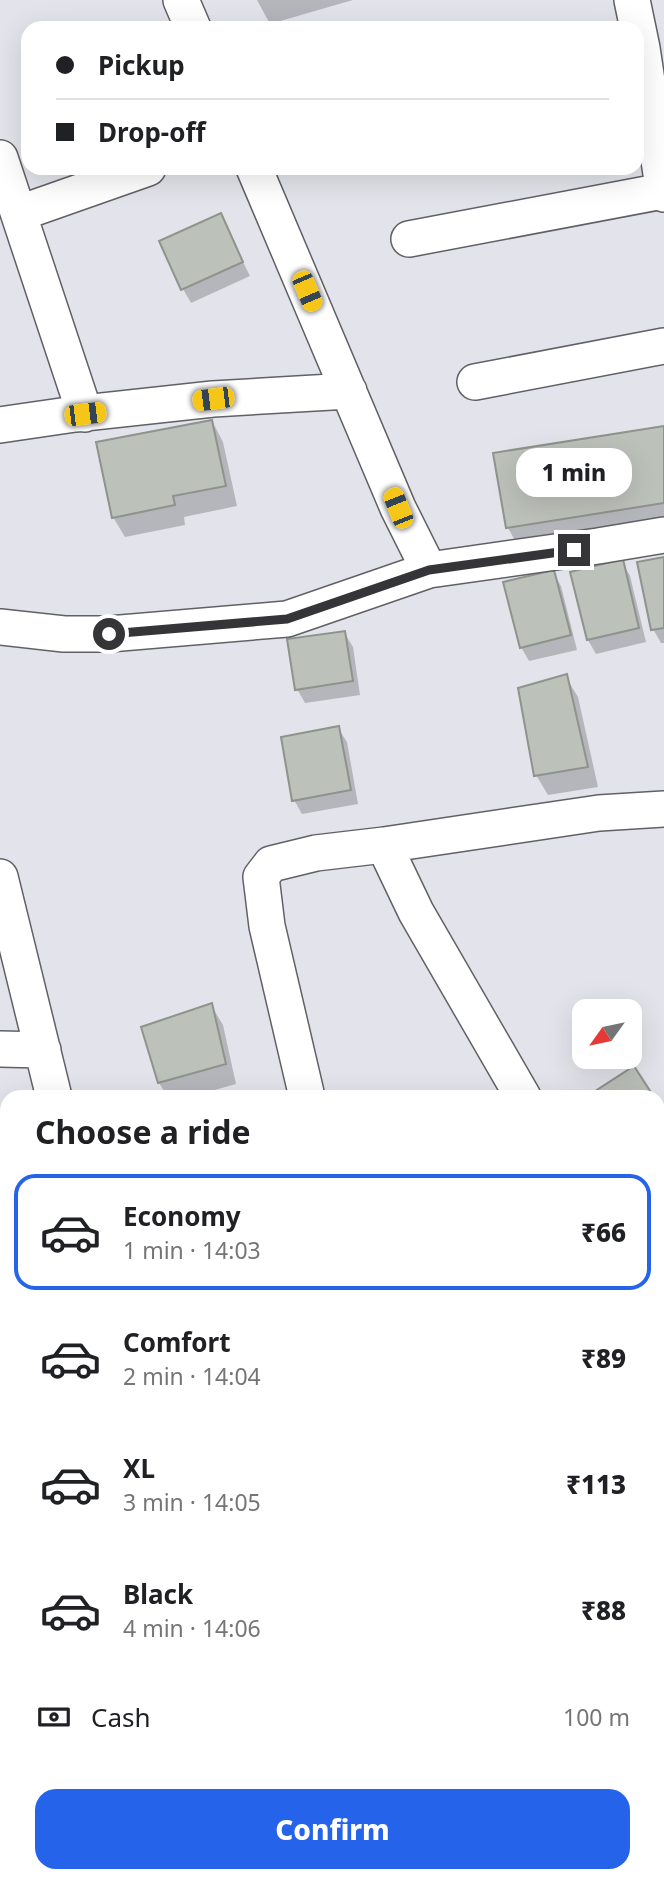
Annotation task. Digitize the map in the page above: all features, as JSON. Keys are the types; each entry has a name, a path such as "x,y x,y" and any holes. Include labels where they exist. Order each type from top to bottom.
{"street":[{"path":"181,0 190,21"},
{"path":"632,0 635,21"},
{"path":"409,239 664,192 644,77"},
{"path":"0,158 85,414"},
{"path":"20,213 128,175"},
{"path":"257,175 398,508 429,570"},
{"path":"475,382 664,346"},
{"path":"0,426 75,414 213,399 349,391"},
{"path":"0,627 64,634 109,634 287,619 429,570 664,535"},
{"path":"305,1090 267,926 261,877 271,864 316,853 599,813 664,809"},
{"path":"384,845 416,912 519,1090"},
{"path":"0,877 52,1090"},
{"path":"0,1049 43,1050"}],"building":[{"path":"221,213 243,262 181,290 159,241"},
{"path":"212,420 226,486 173,496 175,505 112,518 96,442"},
{"path":"664,426 664,503 506,528 493,453"},
{"path":"664,557 664,628 651,630 637,562"},
{"path":"623,559 639,628 587,640 570,572"},
{"path":"554,570 571,635 520,648 503,582"},
{"path":"345,631 353,681 295,690 287,639"},
{"path":"567,674 588,767 534,776 518,688"},
{"path":"339,726 351,790 292,801 281,737"},
{"path":"212,1003 226,1064 158,1083 141,1027"},
{"path":"629,1069 636,1069 649,1090 597,1090"}],"route":[{"path":"109,634 287,619 429,570 574,550"}]}
